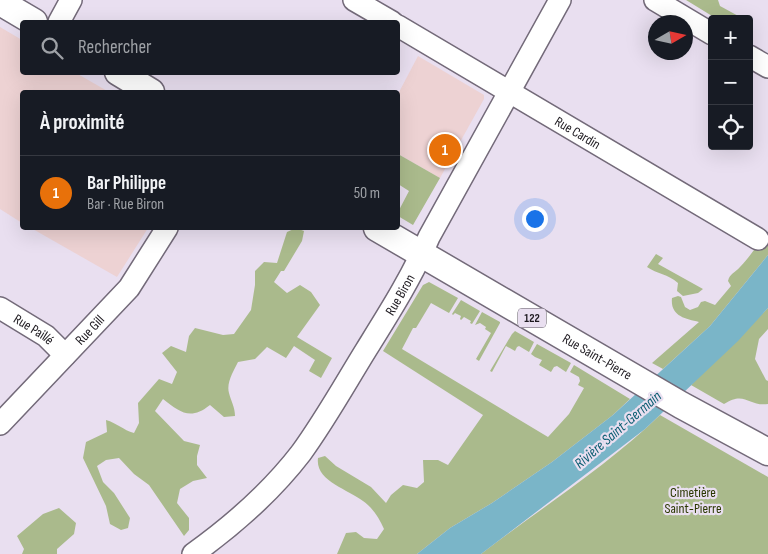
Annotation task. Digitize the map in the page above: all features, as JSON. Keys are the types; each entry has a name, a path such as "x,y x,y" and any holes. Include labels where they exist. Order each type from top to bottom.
{"main road":[{"path":"0,2 31,20"},
{"path":"123,75 148,90"},
{"name":"Rue Saint-Pierre","path":"380,230 681,405 768,452"}],"street":[{"path":"60,20 71,0"},
{"path":"354,0 389,20"},
{"name":"Rue Biron","path":"192,554 247,510 278,479 300,453 324,418 403,289 429,237 560,0"},
{"path":"655,0 708,32"},
{"name":"Rue Cardin","path":"400,27 758,239"},
{"path":"753,58 768,67"},
{"name":"Rue Gill","path":"0,424 129,288 166,230"},
{"name":"Rue Paillé","path":"0,308 46,336 65,355"}],"shaded area":[{"path":"0,27 20,39 20,75 79,75 106,90 20,90 20,222 0,209"},
{"path":"418,56 484,95 484,99 440,178 400,155 400,90"},
{"path":"35,230 147,230 117,277"}],"green space":[{"path":"686,0 718,0 720,6 736,15 710,15"},
{"path":"400,155 440,178 413,225 400,217 400,208 409,191 400,185"},
{"path":"292,230 304,231 302,241 284,271 281,271 274,282 287,293 300,285 311,292 320,305 297,337 332,358 321,378 309,371 315,360 294,346 286,358 267,347 255,359 238,362 229,381 228,389 235,416 224,417 210,405 197,413 185,413 163,399 155,411 184,441 200,445 197,465 207,478 193,481 180,489 177,503 189,518 189,530 184,536 149,485 134,474 119,458 106,460 97,466 103,482 114,493 130,518 128,528 121,530 110,524 106,506 83,458 86,442 107,432 106,420 134,433 139,423 138,403 159,379 172,384 177,372 162,353 171,346 186,352 189,336 195,328 223,335 234,334 251,310 255,271 264,262 277,263 287,232"},
{"path":"768,233 768,255 710,326 663,369 652,363 699,322 684,318 676,313 673,309 672,298 681,297 685,307 690,310 698,307 701,302 705,301 715,305 731,286 728,281 730,276 744,263"},
{"path":"656,254 663,258 658,264 703,289 698,293 683,296 677,291 678,283 647,267"},
{"path":"429,282 458,298 449,313 431,303 416,328 413,328 402,349 548,437 569,414 584,388 578,385 579,377 570,372 574,365 630,399 613,415 552,462 492,503 450,528 417,554 337,554 346,533 356,532 364,538 377,539 384,529 367,504 327,479 318,466 318,458 325,456 336,466 371,487 386,503 391,495 403,485 417,488 424,482 423,460 438,460 448,465 483,415 383,351 423,285"},
{"path":"461,300 480,311 472,324 470,323 471,321 464,317 461,320 461,316 455,313 452,314"},
{"path":"768,308 768,329 759,339 755,359 768,381 768,404 737,399 724,404 691,385"},
{"path":"482,312 500,323 479,361 476,359 491,333 480,323 475,325"},
{"path":"515,331 534,342 529,352 519,346 515,351 506,346 492,372 490,371 512,334"},
{"path":"537,344 571,363 566,372 557,366 551,372 539,365 542,360 531,354"},
{"name":"Cimetière Saint-Pierre","path":"660,415 768,477 768,554 481,554 595,470"},
{"path":"59,508 76,523 74,534 57,549 57,554 22,554 24,549 17,536 43,514"}],"water":[{"name":"Rivière Saint-Germain","path":"768,255 768,308 738,341 645,429 481,554 417,554 450,528 492,503 552,462 613,415 710,326"}],"place":[{"name":"Bar Philippe","path":"445,150"}]}
